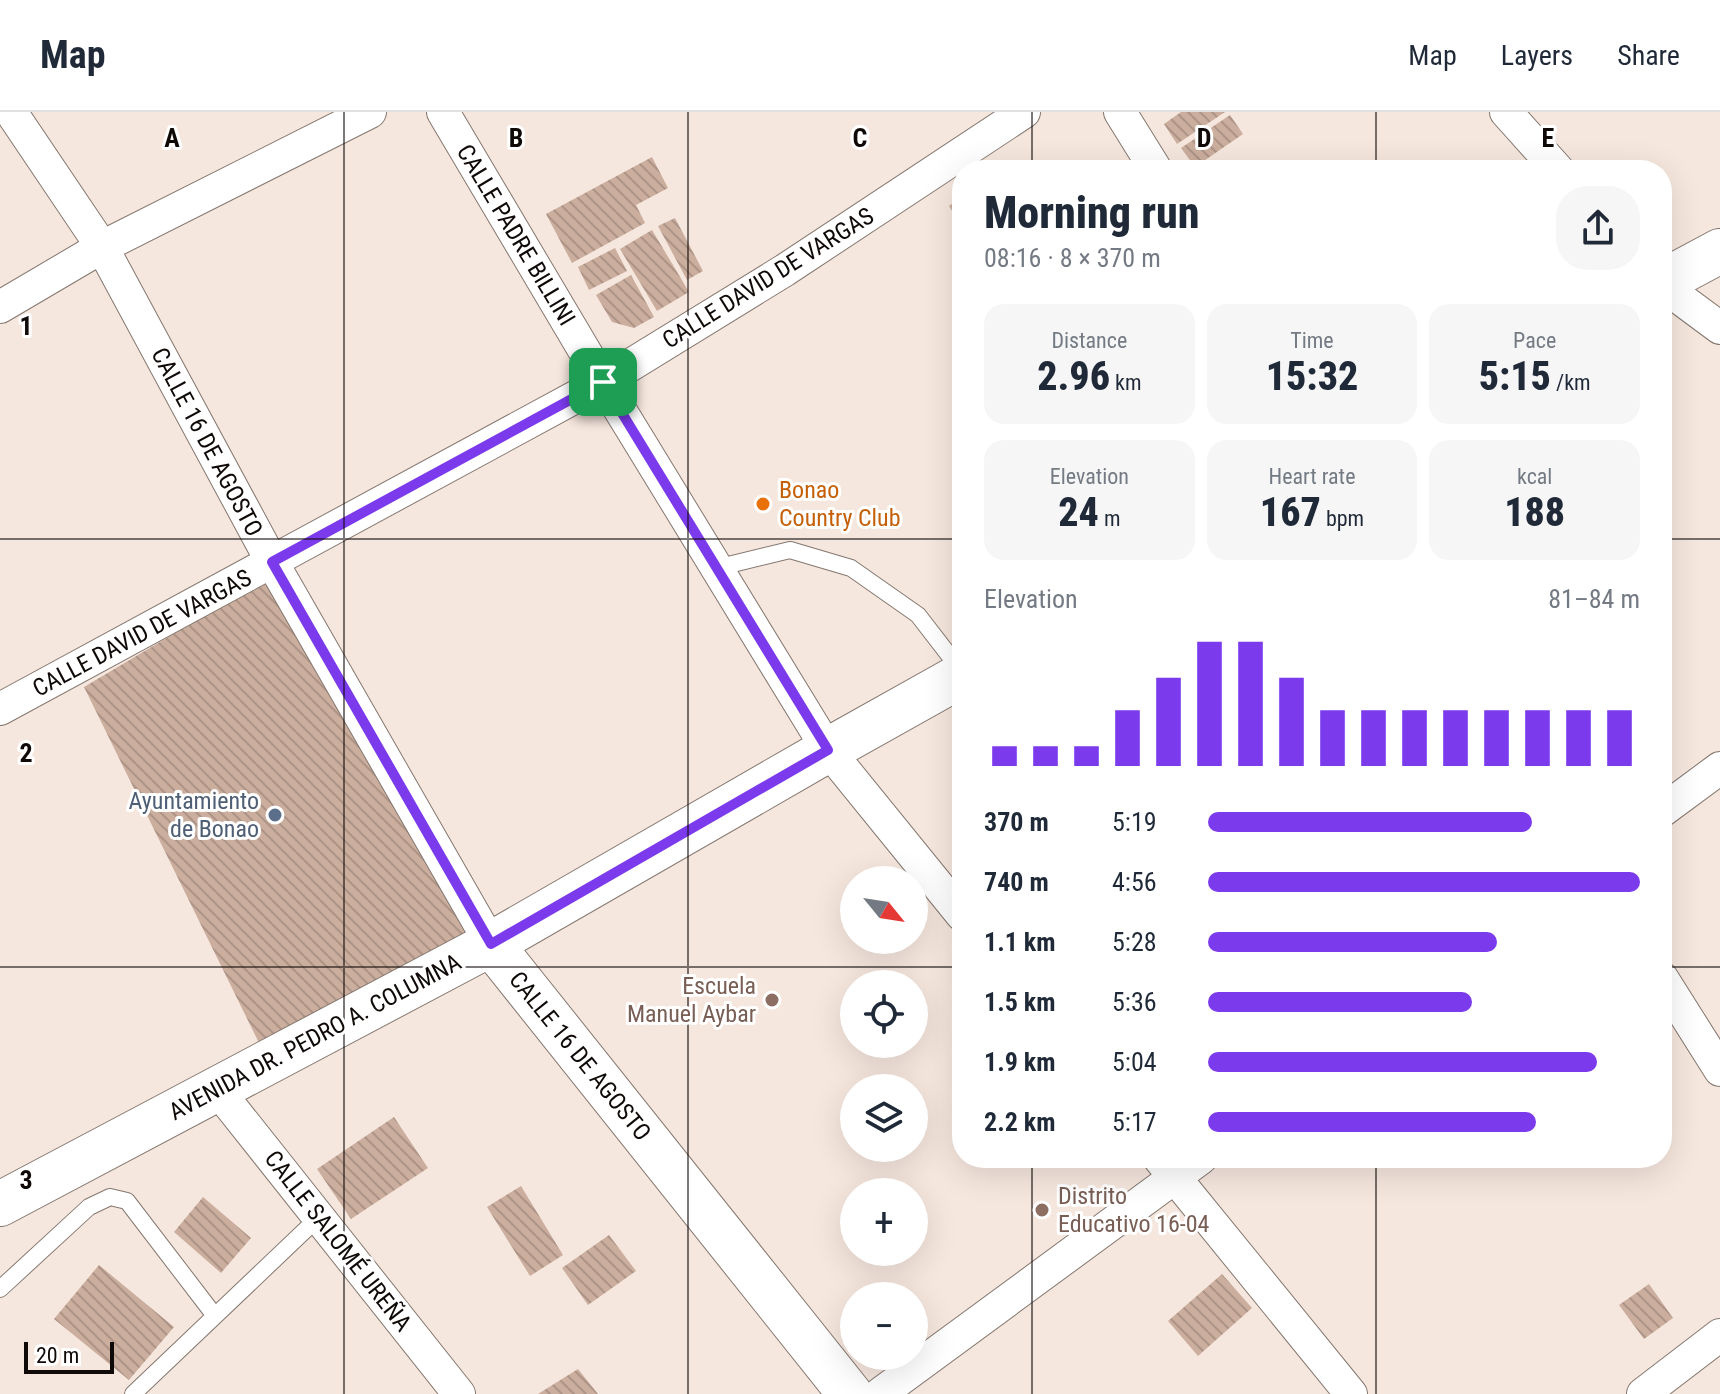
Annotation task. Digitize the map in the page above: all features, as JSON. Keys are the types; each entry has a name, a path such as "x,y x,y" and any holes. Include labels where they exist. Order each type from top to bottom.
{"main road":[{"path":"1672,277 1720,251"},
{"name":"AVENIDA DR. PEDRO A. COLUMNA","path":"0,1204 491,944 952,680"},
{"name":"CALLE 16 DE AGOSTO","path":"491,944 850,1394"}],"street":[{"name":"CALLE 16 DE AGOSTO","path":"11,112 102,247 272,562 491,944"},
{"path":"0,307 102,247 370,112"},
{"name":"CALLE PADRE BILLINI","path":"443,112 603,382 828,750 952,903"},
{"name":"CALLE DAVID DE VARGAS","path":"0,709 603,382 785,270 1024,112"},
{"path":"1120,112 1150,160"},
{"path":"1506,112 1549,160"},
{"path":"1672,291 1720,328"},
{"path":"1672,804 1720,768"},
{"path":"1672,994 1720,1070"},
{"name":"CALLE SALOMÉ UREÑA","path":"216,1088 459,1394"},
{"path":"880,1394 1167,1168 1351,1394"},
{"path":"1643,1394 1720,1335"}],"lane":[{"path":"716,568 790,550 851,568 918,615 952,661"},
{"path":"0,1289 89,1207 110,1197 127,1201 215,1316"},
{"path":"133,1394 319,1217"}],"building":[{"path":"1181,112 1225,112 1177,144 1164,124"},
{"path":"1230,115 1243,134 1205,160 1190,160 1181,148"},
{"path":"652,157 668,188 636,205 645,223 572,263 546,214"},
{"path":"675,218 703,271 687,280 658,226"},
{"path":"652,230 689,292 657,311 620,249"},
{"path":"615,248 627,271 589,290 578,267"},
{"path":"631,275 654,317 634,328 612,322 596,295"},
{"name":"Ayuntamiento de Bonao","path":"268,578 475,944 261,1047 84,687"},
{"path":"394,1117 428,1168 351,1219 317,1169"},
{"path":"521,1186 563,1255 530,1276 487,1207"},
{"path":"203,1197 251,1238 221,1273 174,1232"},
{"path":"609,1235 636,1271 588,1305 562,1268"},
{"path":"99,1265 174,1327 129,1380 54,1319"},
{"path":"1222,1274 1252,1308 1198,1356 1168,1321"},
{"path":"1649,1284 1673,1318 1644,1339 1619,1305"},
{"path":"578,1369 598,1394 538,1394"}],"place":[{"name":"Bonao Country Club","path":"763,504"},
{"name":"Ayuntamiento de Bonao","path":"275,815"},
{"name":"Escuela Manuel Aybar","path":"772,1000"},
{"name":"Distrito Educativo 16-04","path":"1042,1210"}],"route":[{"path":"603,382 828,750 491,944 272,562 603,382"}]}
